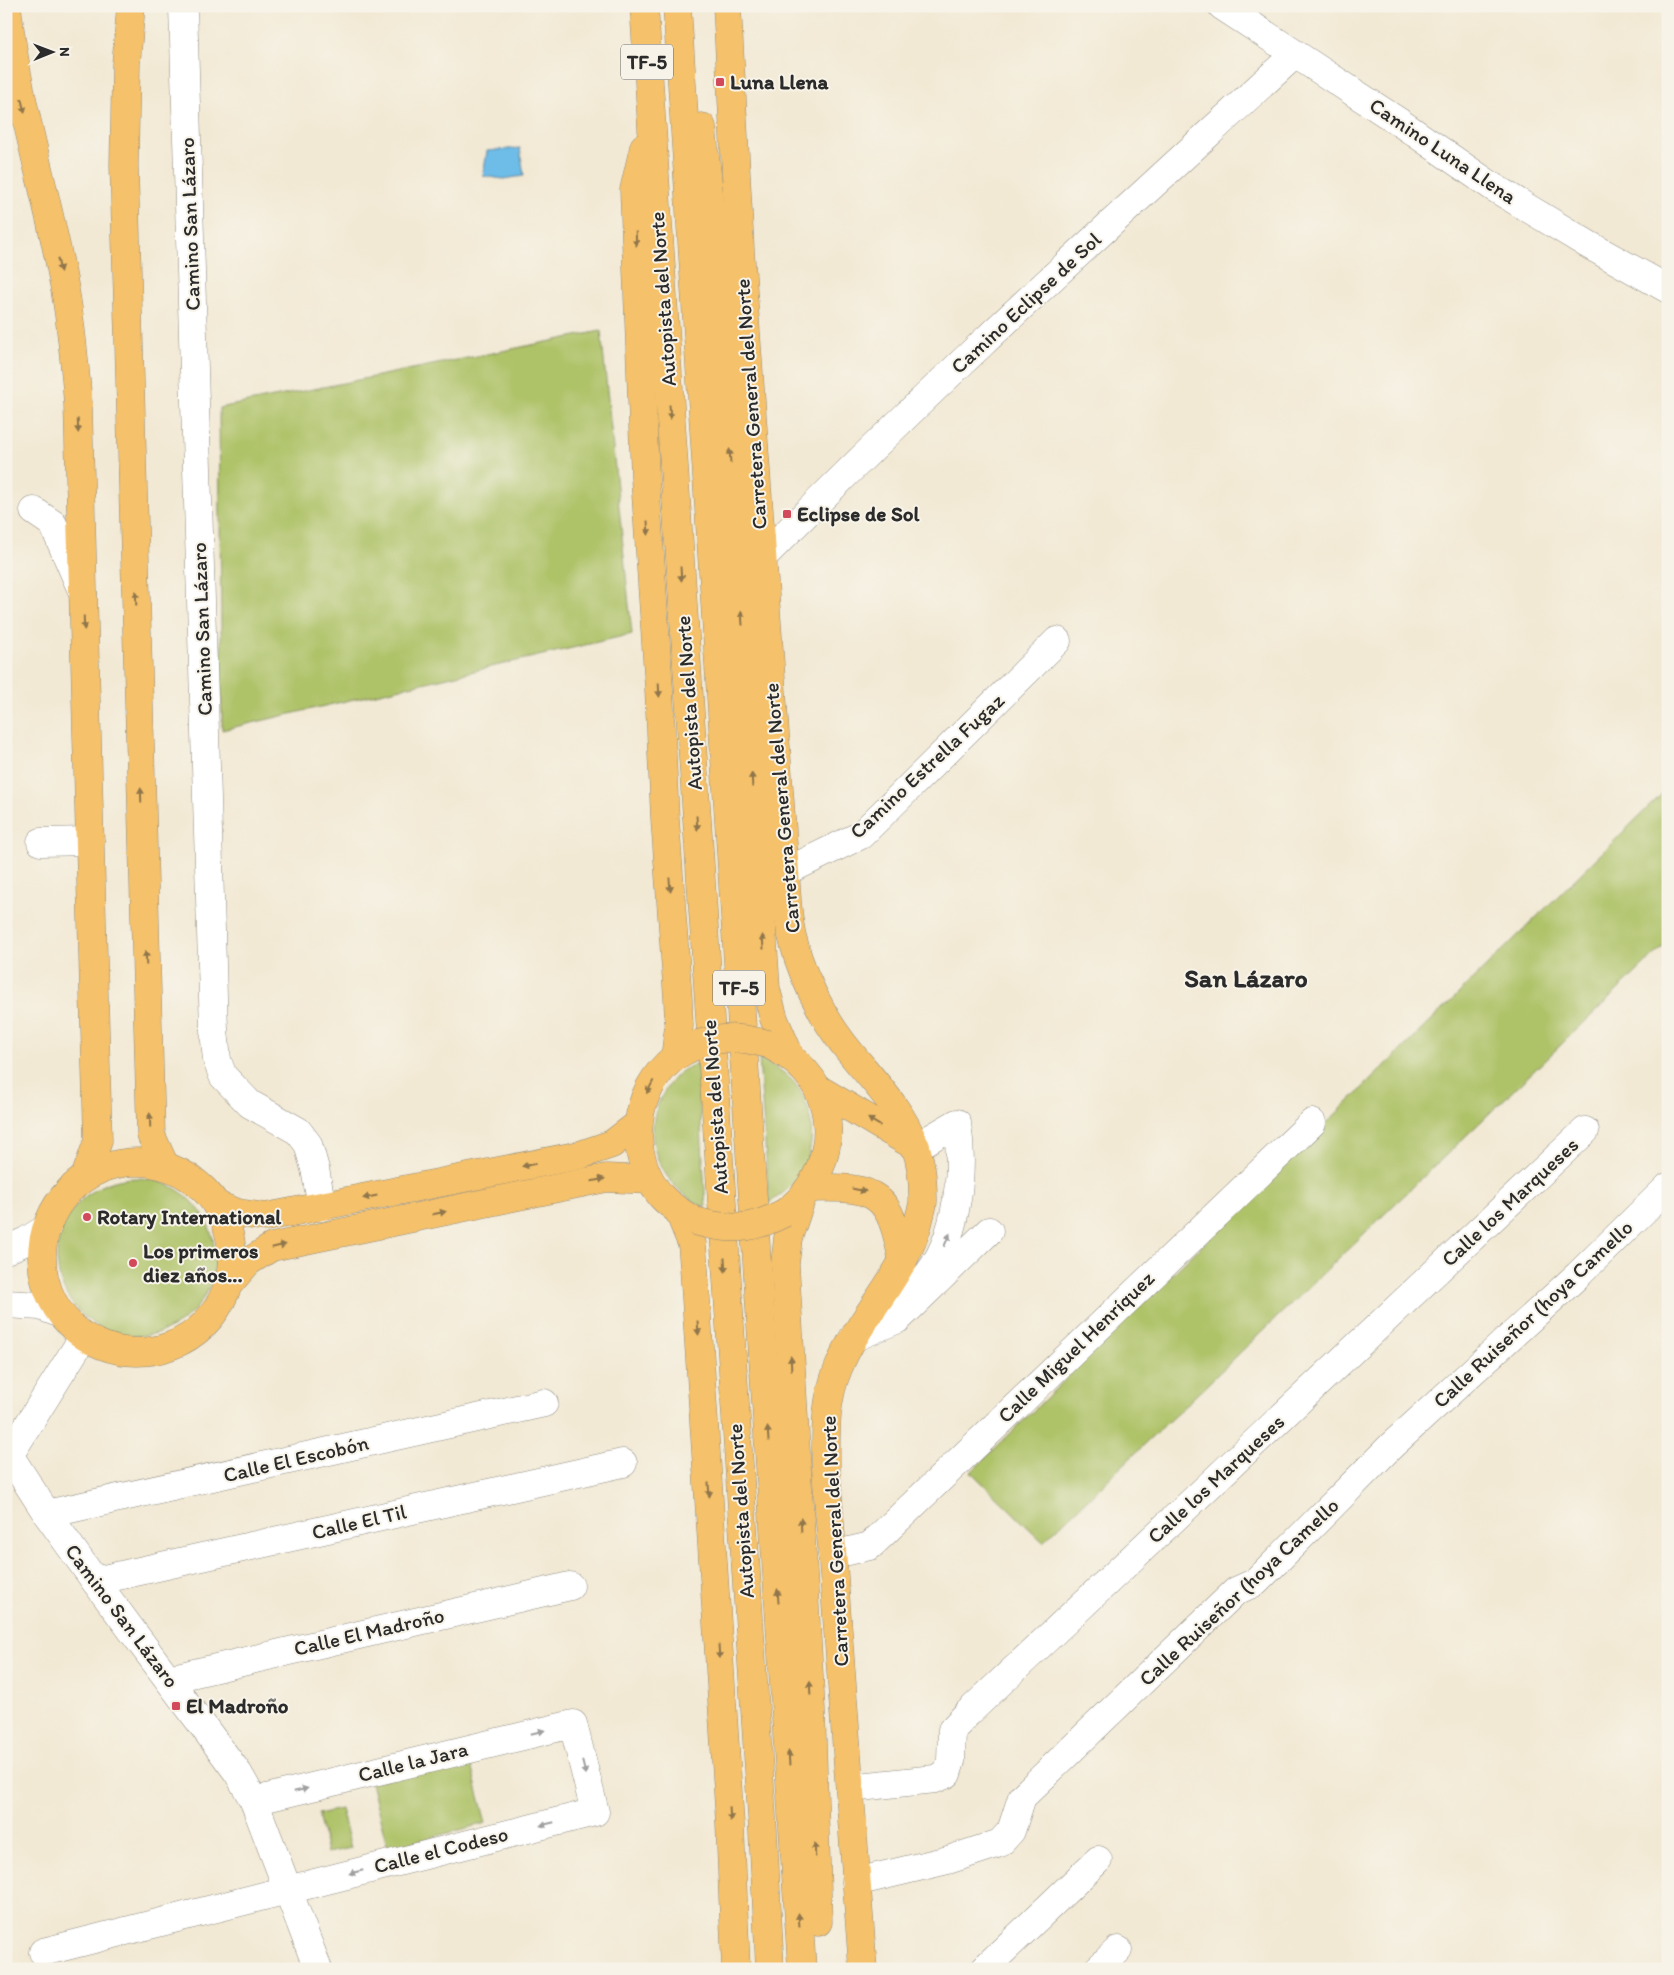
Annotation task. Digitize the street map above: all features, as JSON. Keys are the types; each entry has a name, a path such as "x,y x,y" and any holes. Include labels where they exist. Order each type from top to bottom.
{"main road":[{"path":"7,6 21,96 65,289 78,404 98,1141 85,1177"},
{"path":"131,6 126,64 124,165 151,1134 164,1166"},
{"name":"Autopista del Norte","path":"644,6 770,1969"},
{"name":"Autopista del Norte","path":"677,6 802,1969"},
{"path":"690,6 694,19 702,132 716,259 766,989 774,1019 779,1050"},
{"name":"Carretera General del Norte","path":"727,6 740,248 785,872 792,938 802,971 823,1014 840,1041 888,1097 903,1120 916,1147 924,1200 916,1233 903,1262 853,1338 837,1370 826,1411 826,1469 863,1969"},
{"path":"651,119 634,190 645,479 659,689 665,818 678,999 675,1057"},
{"path":"722,1038 742,1038 779,1050 806,1072 817,1088 825,1110 828,1133 825,1157 819,1173 798,1200 766,1222 746,1228 715,1227 687,1216 662,1196 650,1180 640,1155 638,1124 643,1101 653,1080 675,1057 698,1044 722,1038"},
{"path":"817,1088 916,1147"},
{"path":"216,1205 238,1213 266,1217 322,1207 580,1155 612,1144 638,1124"},
{"path":"144,1162 164,1166 185,1175 202,1188 216,1205 226,1223 231,1244 232,1264 228,1284 217,1308 201,1327 180,1342 156,1350 131,1352 106,1347 84,1336 61,1314 47,1288 42,1258 46,1228 55,1208 85,1177 104,1168 124,1163 144,1162"},
{"path":"228,1284 248,1262 272,1247 606,1178 650,1180"},
{"path":"798,1200 844,1187 867,1191 885,1205 897,1230 903,1262"},
{"path":"798,1200 788,1238 785,1264 811,1710 819,1969"},
{"path":"687,1216 694,1268 730,1824 736,1969"}],"street":[{"name":"Camino San Lázaro","path":"183,6 214,1030 217,1060 223,1076 250,1104 298,1131 308,1144 322,1207"},
{"name":"Camino Luna Llena","path":"1222,6 1493,186 1588,245 1668,289"},
{"name":"Camino Eclipse de Sol","path":"762,558 810,509 1030,298 1295,54"},
{"path":"34,512 53,524 83,593"},
{"name":"Camino Estrella Fugaz","path":"785,872 860,835 1057,641"},
{"path":"42,842 90,841"},
{"path":"876,1305 914,1290 934,1266 950,1234 958,1185 961,1147 957,1123 916,1147"},
{"name":"Calle Miguel Henríquez","path":"832,1555 870,1546 1312,1123"},
{"name":"Calle los Marqueses","path":"850,1788 935,1779 947,1774 951,1761 952,1730 968,1713 1585,1132"},
{"name":"Calle Ruiseñor (hoya Camello","path":"856,1882 948,1860 1000,1843 1011,1831 1022,1797 1236,1590 1256,1582 1391,1446 1578,1274 1668,1187"},
{"path":"6,1250 26,1241 46,1228"},
{"path":"853,1338 898,1319 989,1231"},
{"path":"6,1304 40,1306 61,1314"},
{"path":"8,1452 84,1336"},
{"name":"Calle El Escobón","path":"47,1514 544,1403"},
{"name":"Camino San Lázaro","path":"8,1452 47,1514 95,1581 238,1773 254,1801 318,1969"},
{"name":"Calle El Til","path":"95,1581 623,1463"},
{"name":"Calle El Madroño","path":"169,1679 570,1586"},
{"name":"Calle la Jara","path":"254,1801 573,1724 595,1812"},
{"name":"Calle el Codeso","path":"44,1952 595,1812"},
{"path":"984,1969 1098,1860"},
{"path":"1098,1969 1118,1950"}],"green space":[{"path":"601,331 632,634 222,730 219,408"},
{"path":"1668,788 1668,942 1043,1542 971,1472"},
{"path":"759,1058 776,1067 791,1079 805,1101 811,1127 809,1154 798,1178 792,1186 769,1203"},
{"path":"697,1063 706,1208 687,1197 672,1183 661,1167 655,1149 653,1130 656,1112 664,1093 677,1075"},
{"path":"128,1178 144,1178 159,1181 173,1187 192,1201 202,1213 212,1234 215,1257 212,1280 202,1301 192,1313 180,1323 159,1333 144,1336 128,1336 113,1333 92,1323 70,1301 60,1280 57,1265 57,1249 60,1234 70,1213 92,1191 113,1181"},
{"path":"469,1758 486,1823 388,1849 371,1783"},
{"path":"341,1809 351,1848 327,1853 318,1814"}],"water":[{"path":"520,148 524,176 503,179 483,176 487,151"}],"place":[{"name":"Luna Llena","path":"720,82"},
{"name":"Eclipse de Sol","path":"787,514"},
{"name":"Rotary International","path":"87,1217"},
{"name":"Los primeros diez años...","path":"133,1263"},
{"name":"El Madroño","path":"176,1706"}],"district":[{"name":"San Lázaro","path":"1246,978"}]}
